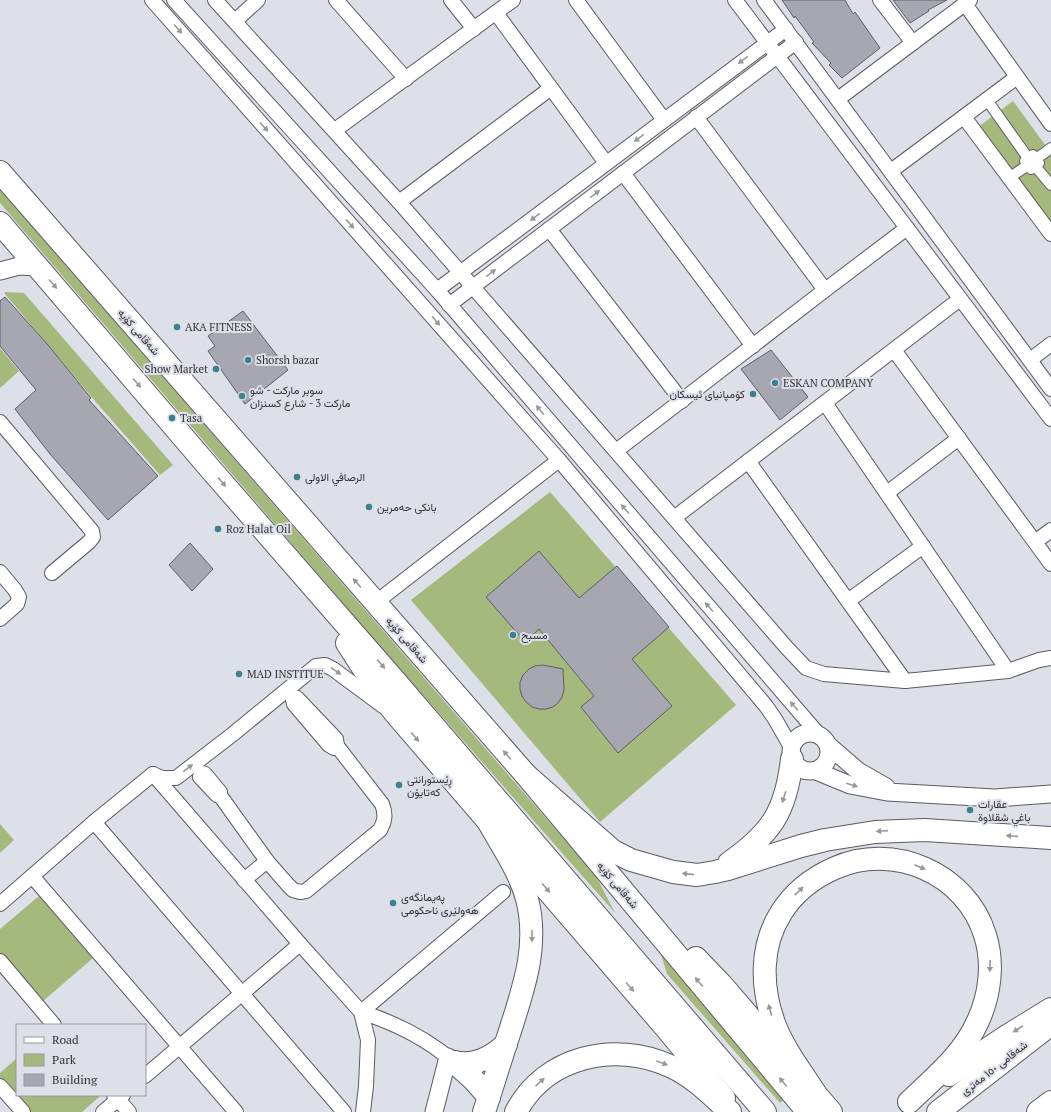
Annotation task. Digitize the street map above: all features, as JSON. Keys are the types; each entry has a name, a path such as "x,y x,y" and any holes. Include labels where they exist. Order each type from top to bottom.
{"highway":[{"name":"شەقامی کۆیە","path":"0,172 526,775 651,924 684,948 710,971 812,1103"},
{"path":"0,223 765,1112"},
{"path":"306,578 376,688 395,713 736,1112"},
{"path":"715,872 746,851 762,837 774,822 785,798 790,774 791,753"},
{"path":"526,775 613,851 631,860 673,872 697,875 728,869 825,840 874,832 925,830 1051,838"},
{"path":"486,1105 531,959 532,929 528,899 523,885 517,871 489,823"},
{"path":"832,1112 812,1103 774,1025 766,992 765,958 772,929 786,905 800,890 816,877 843,864 874,858 889,858 905,861 920,866 942,877 960,893 975,913 985,935 990,959 990,984 978,1022 971,1035 954,1059 901,1107"},
{"path":"901,1107 1007,1036 1051,1009"},
{"name":"شەقامی ١٥٠ مەتری","path":"938,1112 1051,1024"},
{"path":"451,1059 461,1064 484,1059 492,1055 506,1044"},
{"path":"516,1112 529,1092 541,1080 555,1071 586,1057 607,1054 650,1058 670,1066 689,1077 730,1112"},
{"path":"451,1059 473,1079 486,1105"},
{"path":"1038,1112 1051,1102"}],"street":[{"path":"152,0 559,460 763,702 776,719 791,753 794,764 804,771 816,771 833,779 868,790 906,794 995,798 1051,794"},
{"path":"174,0 437,290 824,740 847,763 869,779 906,794"},
{"path":"215,0 335,130 461,272 786,648 806,668 824,674 905,681 1008,671 1039,660 1051,658"},
{"path":"235,21 258,0"},
{"path":"336,0 406,78"},
{"path":"451,0 474,28"},
{"path":"335,130 513,0"},
{"path":"576,0 664,120"},
{"path":"735,0 1051,419"},
{"path":"764,0 1051,389"},
{"path":"880,0 913,43"},
{"path":"838,99 967,2 1017,77 1051,124"},
{"path":"496,13 606,164"},
{"path":"437,290 786,28"},
{"path":"449,305 796,42"},
{"path":"891,171 1017,77"},
{"path":"399,202 551,88"},
{"path":"987,100 1032,162 1051,185"},
{"path":"696,117 825,290"},
{"path":"964,117 1051,234"},
{"path":"1009,178 1051,148"},
{"path":"623,173 753,346"},
{"path":"616,451 907,228"},
{"path":"549,229 682,401"},
{"path":"0,270 19,266 37,267"},
{"path":"674,518 960,299"},
{"path":"1030,360 1051,344"},
{"path":"894,350 1051,564"},
{"path":"825,403 1008,671"},
{"path":"0,422 92,531 92,537 89,542 52,573"},
{"path":"887,493 959,438"},
{"path":"375,603 559,460"},
{"path":"748,461 905,681"},
{"path":"1035,542 1051,530"},
{"path":"848,601 923,546"},
{"path":"0,572 16,590 19,597 16,604 0,619"},
{"path":"153,774 162,778 176,778 233,734 316,666 325,665 333,669 360,690 395,713"},
{"path":"791,753 796,739 805,734 815,734 824,740 829,751 826,763 822,768 816,771"},
{"path":"219,794 267,862 293,890 300,892 306,891 380,830 385,817 382,804 337,746"},
{"path":"0,904 94,822 153,774"},
{"path":"153,774 244,880 361,1012 368,1040 363,1112"},
{"path":"94,822 344,1112"},
{"path":"244,880 267,862"},
{"path":"32,876 236,1112"},
{"path":"361,1012 503,892"},
{"path":"146,1075 300,944"},
{"path":"0,961 53,1024"},
{"path":"361,1012 407,1030 428,1042 451,1059 434,1112"},
{"path":"0,1086 23,1112"},
{"path":"103,1112 118,1096 129,1112"}],"green space":[{"path":"1013,101 1051,153 1051,225 978,127"},
{"path":"0,189 596,876 615,913 358,621 0,203"},
{"path":"5,292 24,293 173,465 160,475 95,401 5,294"},
{"path":"0,348 19,371 0,388"},
{"path":"550,492 736,705 600,822 411,600"},
{"path":"0,824 14,840 0,853"},
{"path":"39,896 93,958 42,1002 0,954 0,929"},
{"path":"659,948 786,1098 780,1103 667,974"},
{"path":"16,1059 16,1096 99,1097 82,1112 22,1112 0,1087 0,1073"}],"building":[{"path":"782,0 845,0 853,14 855,12 880,48 842,78 829,65 831,63 812,43 814,42 795,16 794,18"},
{"path":"893,0 947,0 928,10 929,11 910,23"},
{"path":"5,297 48,345 91,398 89,400 158,476 108,520 50,454 15,409 36,390 0,346 0,301"},
{"name":"Shorsh bazar","path":"243,311 288,370 245,404 208,351 215,346 208,336"},
{"name":"ESKAN COMPANY","path":"771,350 808,397 780,420 741,369"},
{"path":"190,543 213,569 192,591 169,565"},
{"path":"539,551 579,598 617,566 669,627 632,659 672,706 618,753 581,707 594,696 539,629 525,642 486,597"},
{"path":"543,665 563,669 564,690 562,697 553,707 539,709 532,707 526,702 522,696 520,682 523,675 529,669 535,666"}],"place":[{"name":"AKA FITNESS","path":"177,327"},
{"name":"Shorsh bazar","path":"248,360"},
{"name":"Show Market","path":"216,369"},
{"name":"ESKAN COMPANY","path":"775,383"},
{"name":"کۆمپانیای ئیسکان","path":"753,394"},
{"name":"سوبر ماركت - شو ماركت 3 - شارع كسنزان","path":"242,396"},
{"name":"Tasa","path":"172,418"},
{"name":"الرصافي الاولى","path":"297,477"},
{"name":"بانكی حه‌مرین","path":"369,507"},
{"name":"Roz Halat Oil","path":"218,529"},
{"name":"مسبح","path":"513,635"},
{"name":"MAD INSTITUE","path":"239,674"},
{"name":"ڕێستورانتی کەتایۆن","path":"399,785"},
{"name":"عقارات باغي شقلاوة","path":"970,810"},
{"name":"پەیمانگەی هەولێری ناحکومی","path":"393,903"}]}
